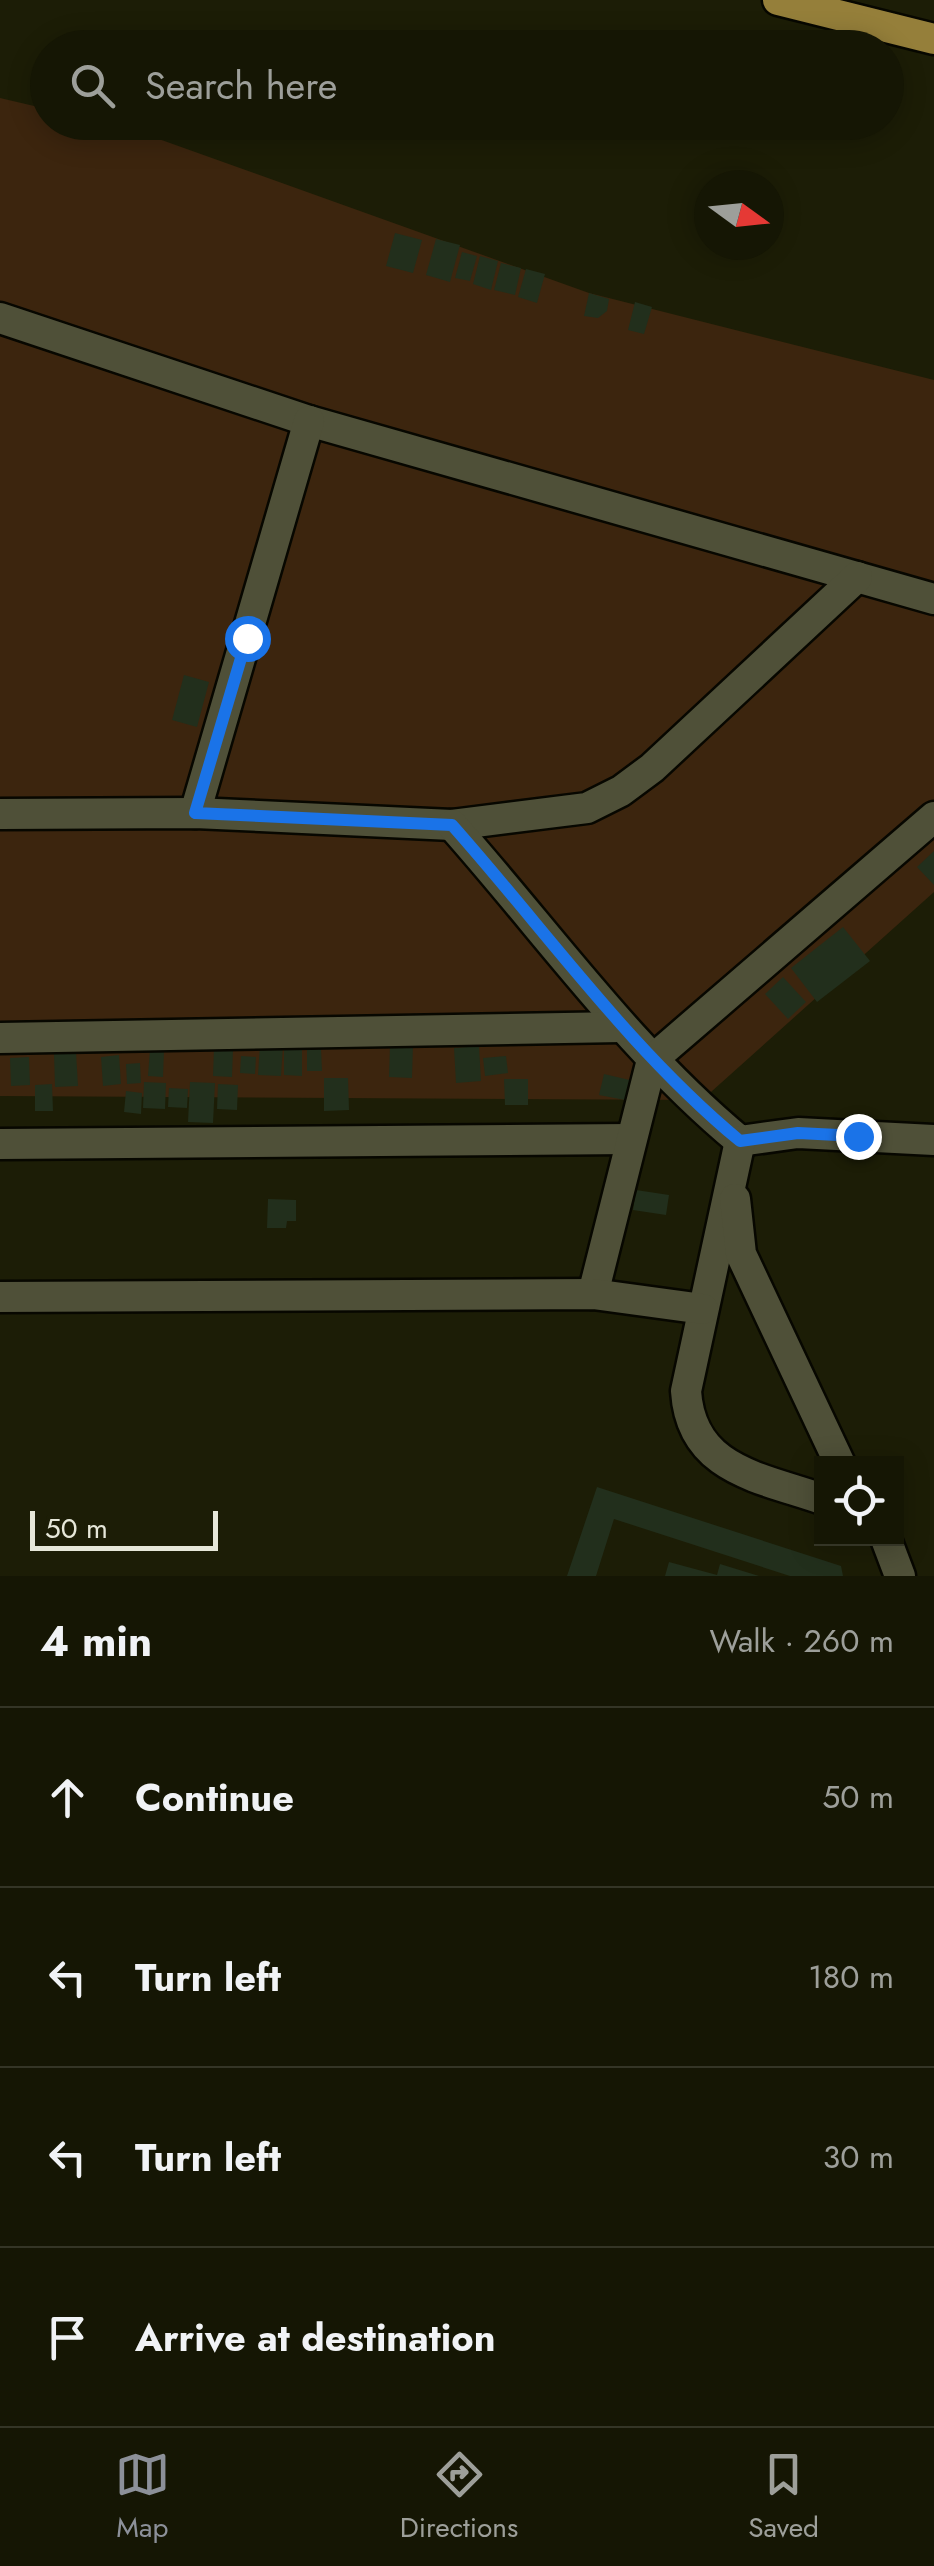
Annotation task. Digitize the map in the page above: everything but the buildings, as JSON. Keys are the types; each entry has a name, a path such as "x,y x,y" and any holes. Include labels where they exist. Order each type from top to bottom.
{"main road":[{"path":"778,0 901,30"},
{"path":"904,31 934,38"}],"street":[{"path":"0,318 308,421 934,599"},
{"path":"195,813 308,421"},
{"path":"0,814 195,813 452,825 587,808 621,792 652,768 857,578"},
{"path":"592,1294 652,1060 934,816"},
{"path":"452,825 541,925 621,1026 740,1141"},
{"path":"0,1038 621,1026"},
{"path":"740,1141 798,1133 934,1140"},
{"path":"0,1144 630,1138"},
{"path":"740,1141 686,1391 687,1417 700,1441 724,1464 814,1496"},
{"path":"732,1171 741,1254 836,1456"},
{"path":"0,1297 592,1294 703,1310"},
{"path":"889,1546 900,1576"}],"shaded area":[{"path":"0,98 30,105 30,140 162,140 589,293 934,380 934,892 702,1100 0,1096"}],"route":[{"path":"247,638 195,813 452,825 541,925 621,1026 696,1105 740,1141 798,1133 858,1136"}]}
